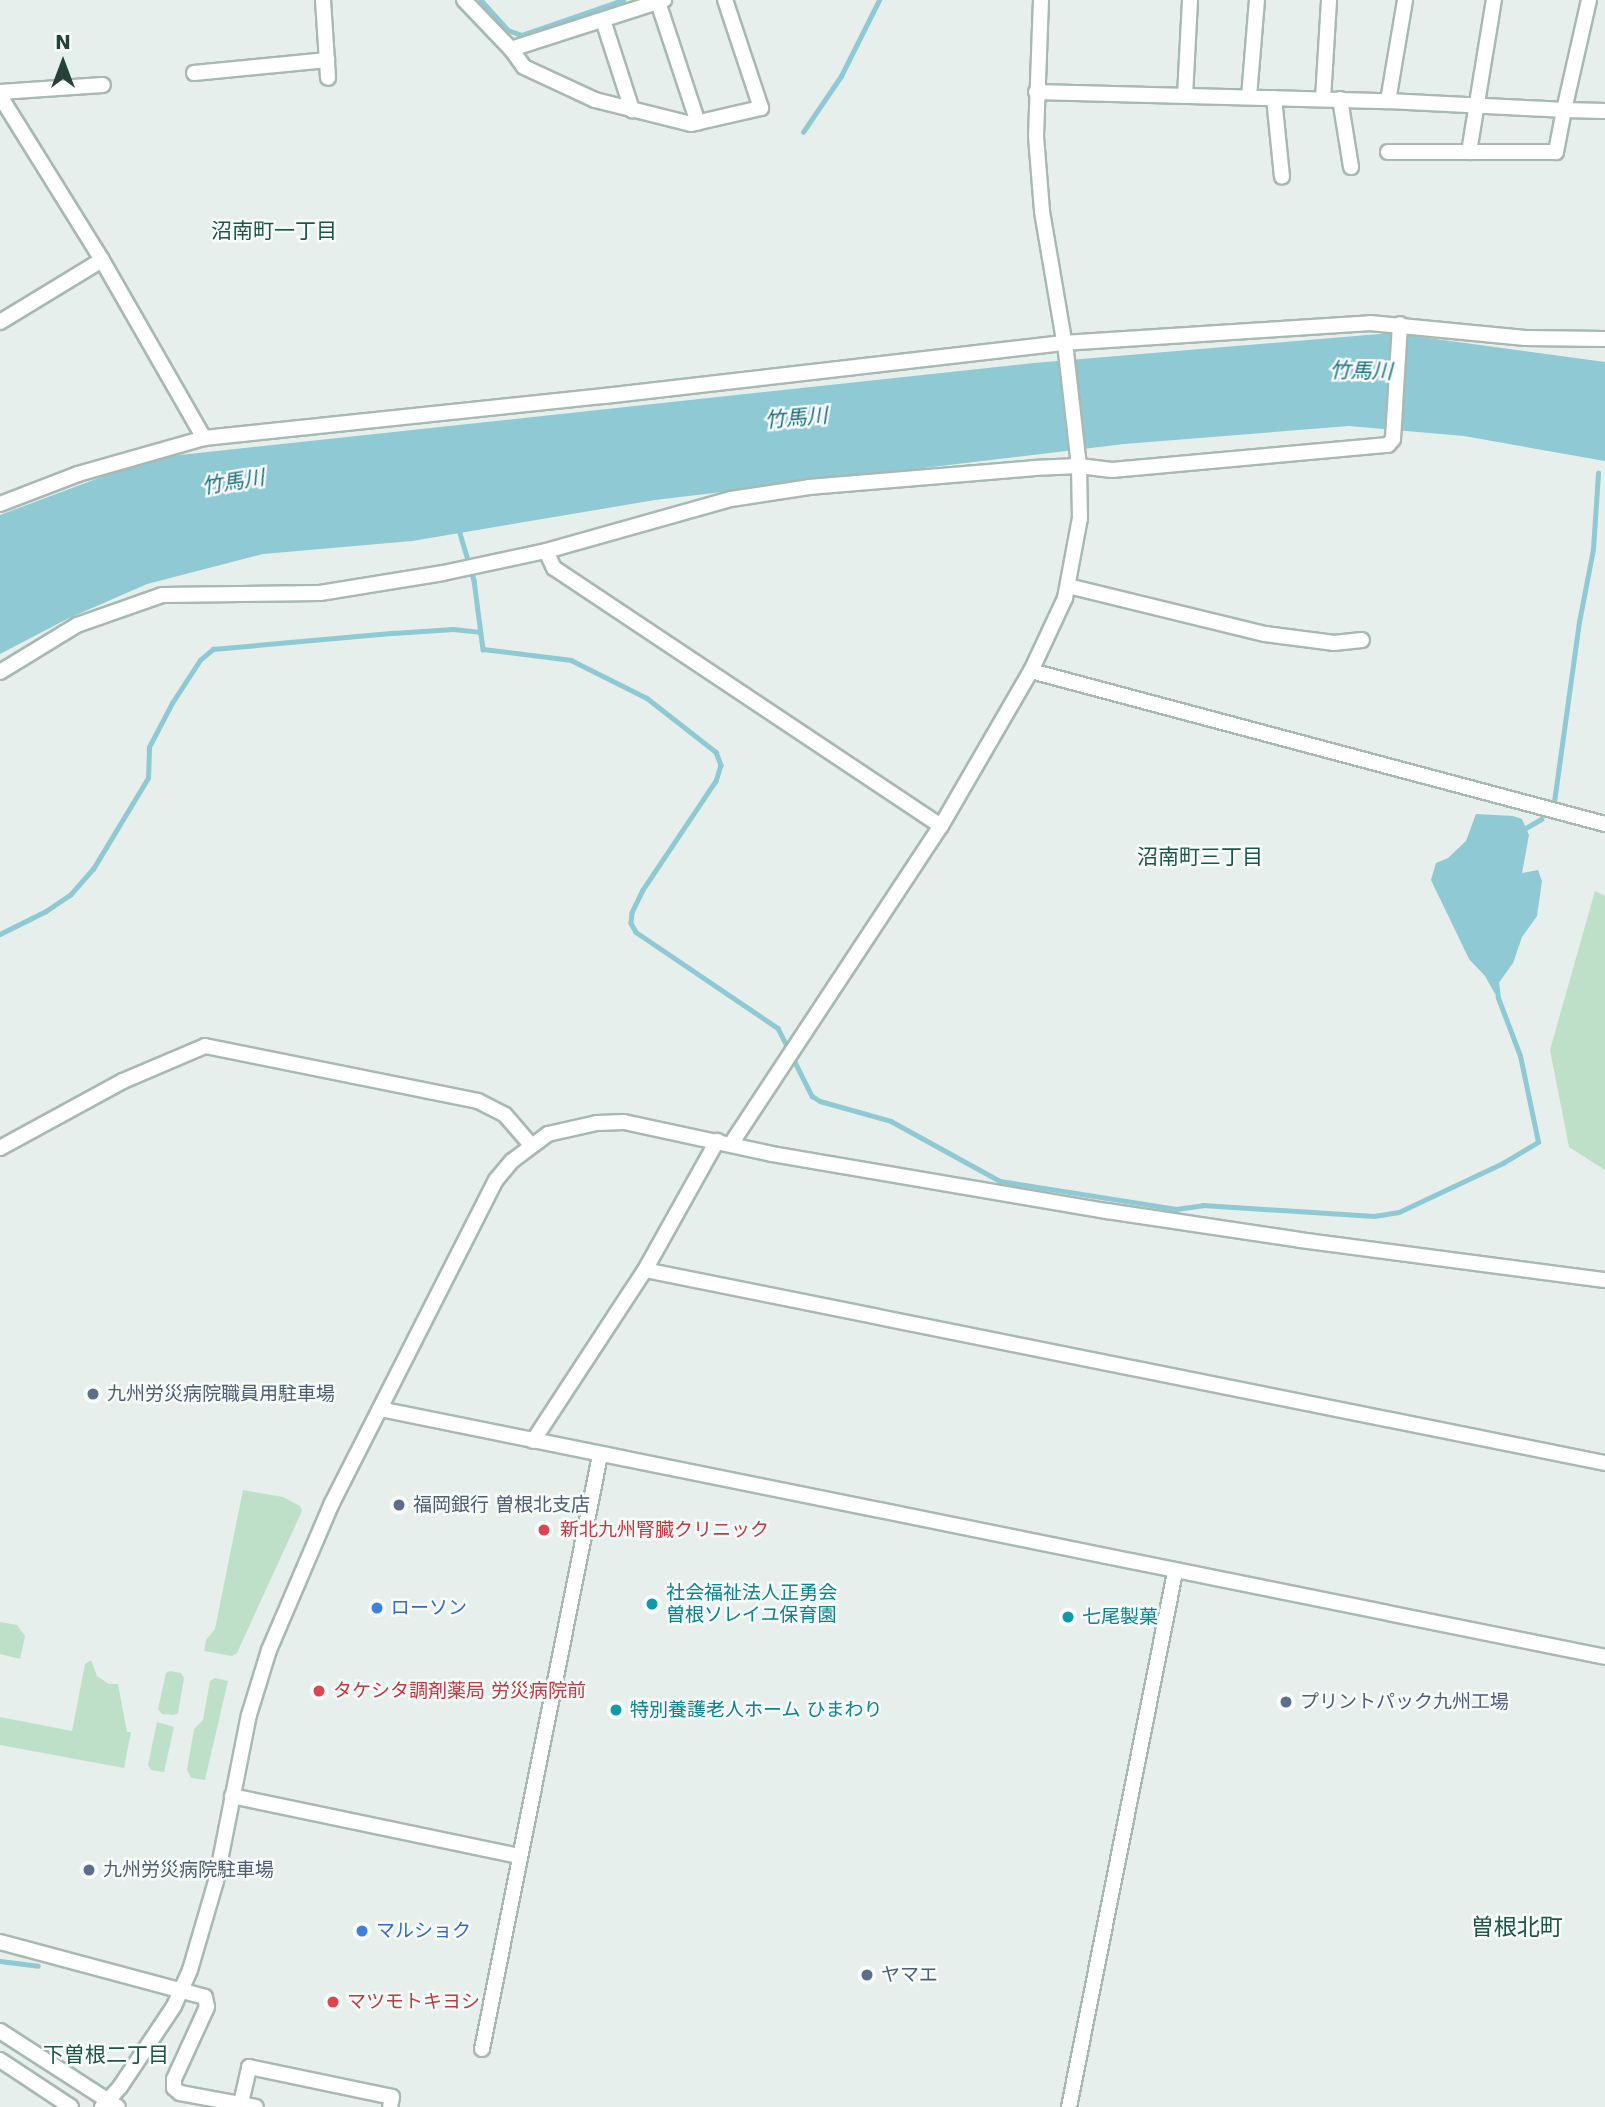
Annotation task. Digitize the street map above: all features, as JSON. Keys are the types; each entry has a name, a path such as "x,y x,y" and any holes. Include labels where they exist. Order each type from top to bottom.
{"street":[{"path":"323,0 328,78"},
{"path":"464,0 511,49 524,67 595,100 691,124 761,108 725,0"},
{"path":"533,1441 724,1143 797,1045 942,826 1031,671 1068,586 1080,518 1078,461 1065,348 1042,211 1036,136 1041,0"},
{"path":"1185,96 1190,0"},
{"path":"1249,97 1257,0"},
{"path":"1323,99 1329,0"},
{"path":"1388,101 1405,0"},
{"path":"1469,152 1479,106 1494,0"},
{"path":"1388,152 1556,152 1590,0"},
{"path":"511,49 661,1 698,123"},
{"path":"603,20 632,110"},
{"path":"194,73 327,60"},
{"path":"103,85 0,94 102,260 204,438"},
{"path":"1036,92 1340,99 1605,111"},
{"path":"1275,98 1282,177"},
{"path":"1340,99 1351,167"},
{"path":"0,322 102,260"},
{"path":"0,504 78,474 204,438 1065,348 1370,323 1525,338 1605,339"},
{"path":"0,672 77,625 162,595 320,593 546,551 731,499 809,487 1078,461 1112,470 1388,445 1393,439 1400,328"},
{"path":"546,551 554,568 942,826"},
{"path":"1068,586 1265,634 1334,643 1362,640"},
{"path":"1031,671 1605,824"},
{"path":"0,1148 123,1081 205,1046 478,1101 505,1115 531,1145"},
{"path":"0,2031 109,2105 182,1990 205,1922 249,1714 269,1650 325,1517 496,1180 531,1145 548,1134 597,1123 624,1122 724,1143 1108,1211 1300,1240 1605,1280"},
{"path":"645,1270 1605,1463"},
{"path":"380,1409 1605,1657"},
{"path":"482,2049 600,1455"},
{"path":"1069,2107 1175,1572"},
{"path":"232,1796 520,1856"},
{"path":"0,1942 205,1997 208,2003 174,2079 174,2088 180,2093 256,2107"},
{"path":"0,2060 71,2107"},
{"path":"241,2103 249,2067 392,2097 390,2107"}],"green space":[{"path":"1595,891 1605,896 1605,1170 1569,1147 1550,1050"},
{"path":"243,1490 283,1497 300,1506 302,1511 237,1653 232,1656 204,1651 206,1640 215,1629"},
{"path":"0,1622 17,1625 25,1636 20,1659 0,1654"},
{"path":"91,1660 97,1676 109,1684 118,1684 127,1732 131,1732 124,1768 0,1745 0,1717 72,1731 85,1664"},
{"path":"166,1673 181,1673 184,1678 178,1713 174,1715 162,1714 158,1709"},
{"path":"215,1678 228,1681 205,1780 191,1778 187,1770 194,1729 203,1720 210,1681"},
{"path":"157,1722 174,1727 164,1772 151,1770 148,1765"}],"water":[{"name":"竹馬川","path":"1391,333 1605,362 1605,461 1464,436 1349,426 1124,444 655,500 412,541 263,554 147,584 67,619 0,654 0,515 152,458 1034,363"},
{"path":"1476,814 1522,819 1529,835 1522,873 1538,870 1542,881 1537,916 1522,937 1513,963 1498,984 1495,994 1485,976 1469,959 1431,880 1436,863 1448,858 1466,841"}],"waterway":[{"path":"481,0 508,30 522,35 623,0"},
{"path":"803,132 841,76 879,0"},
{"path":"1554,802 1579,622 1593,549 1598,473"},
{"path":"459,530 474,580 483,649 571,660 647,698 716,752 721,765 716,781 643,890 632,913 631,923 636,932 778,1028 812,1096 820,1101 891,1121 1000,1181 1176,1209 1203,1205 1374,1216 1399,1212 1503,1163 1538,1142 1520,1056 1498,998 1496,981"},
{"path":"0,934 46,911 71,894 93,869 148,778 149,747 172,703 200,660 213,649 453,629 480,632"},
{"path":"1524,829 1541,819"},
{"path":"0,1961 38,1966"}],"place":[{"name":"九州労災病院職員用駐車場","path":"93,1394"},
{"name":"福岡銀行 曽根北支店","path":"399,1505"},
{"name":"新北九州腎臓クリニック","path":"544,1530"},
{"name":"社会福祉法人正勇会 曽根ソレイユ保育園","path":"652,1604"},
{"name":"ローソン","path":"377,1608"},
{"name":"七尾製菓","path":"1068,1617"},
{"name":"タケシタ調剤薬局 労災病院前","path":"319,1691"},
{"name":"プリントパック九州工場","path":"1286,1702"},
{"name":"特別養護老人ホーム ひまわり","path":"616,1710"},
{"name":"九州労災病院駐車場","path":"89,1870"},
{"name":"マルショク","path":"362,1931"},
{"name":"ヤマエ","path":"867,1975"},
{"name":"マツモトキヨシ","path":"333,2002"}],"district":[{"name":"沼南町一丁目","path":"274,231"},
{"name":"沼南町三丁目","path":"1200,857"},
{"name":"曽根北町","path":"1517,1927"},
{"name":"下曽根二丁目","path":"106,2055"}]}
